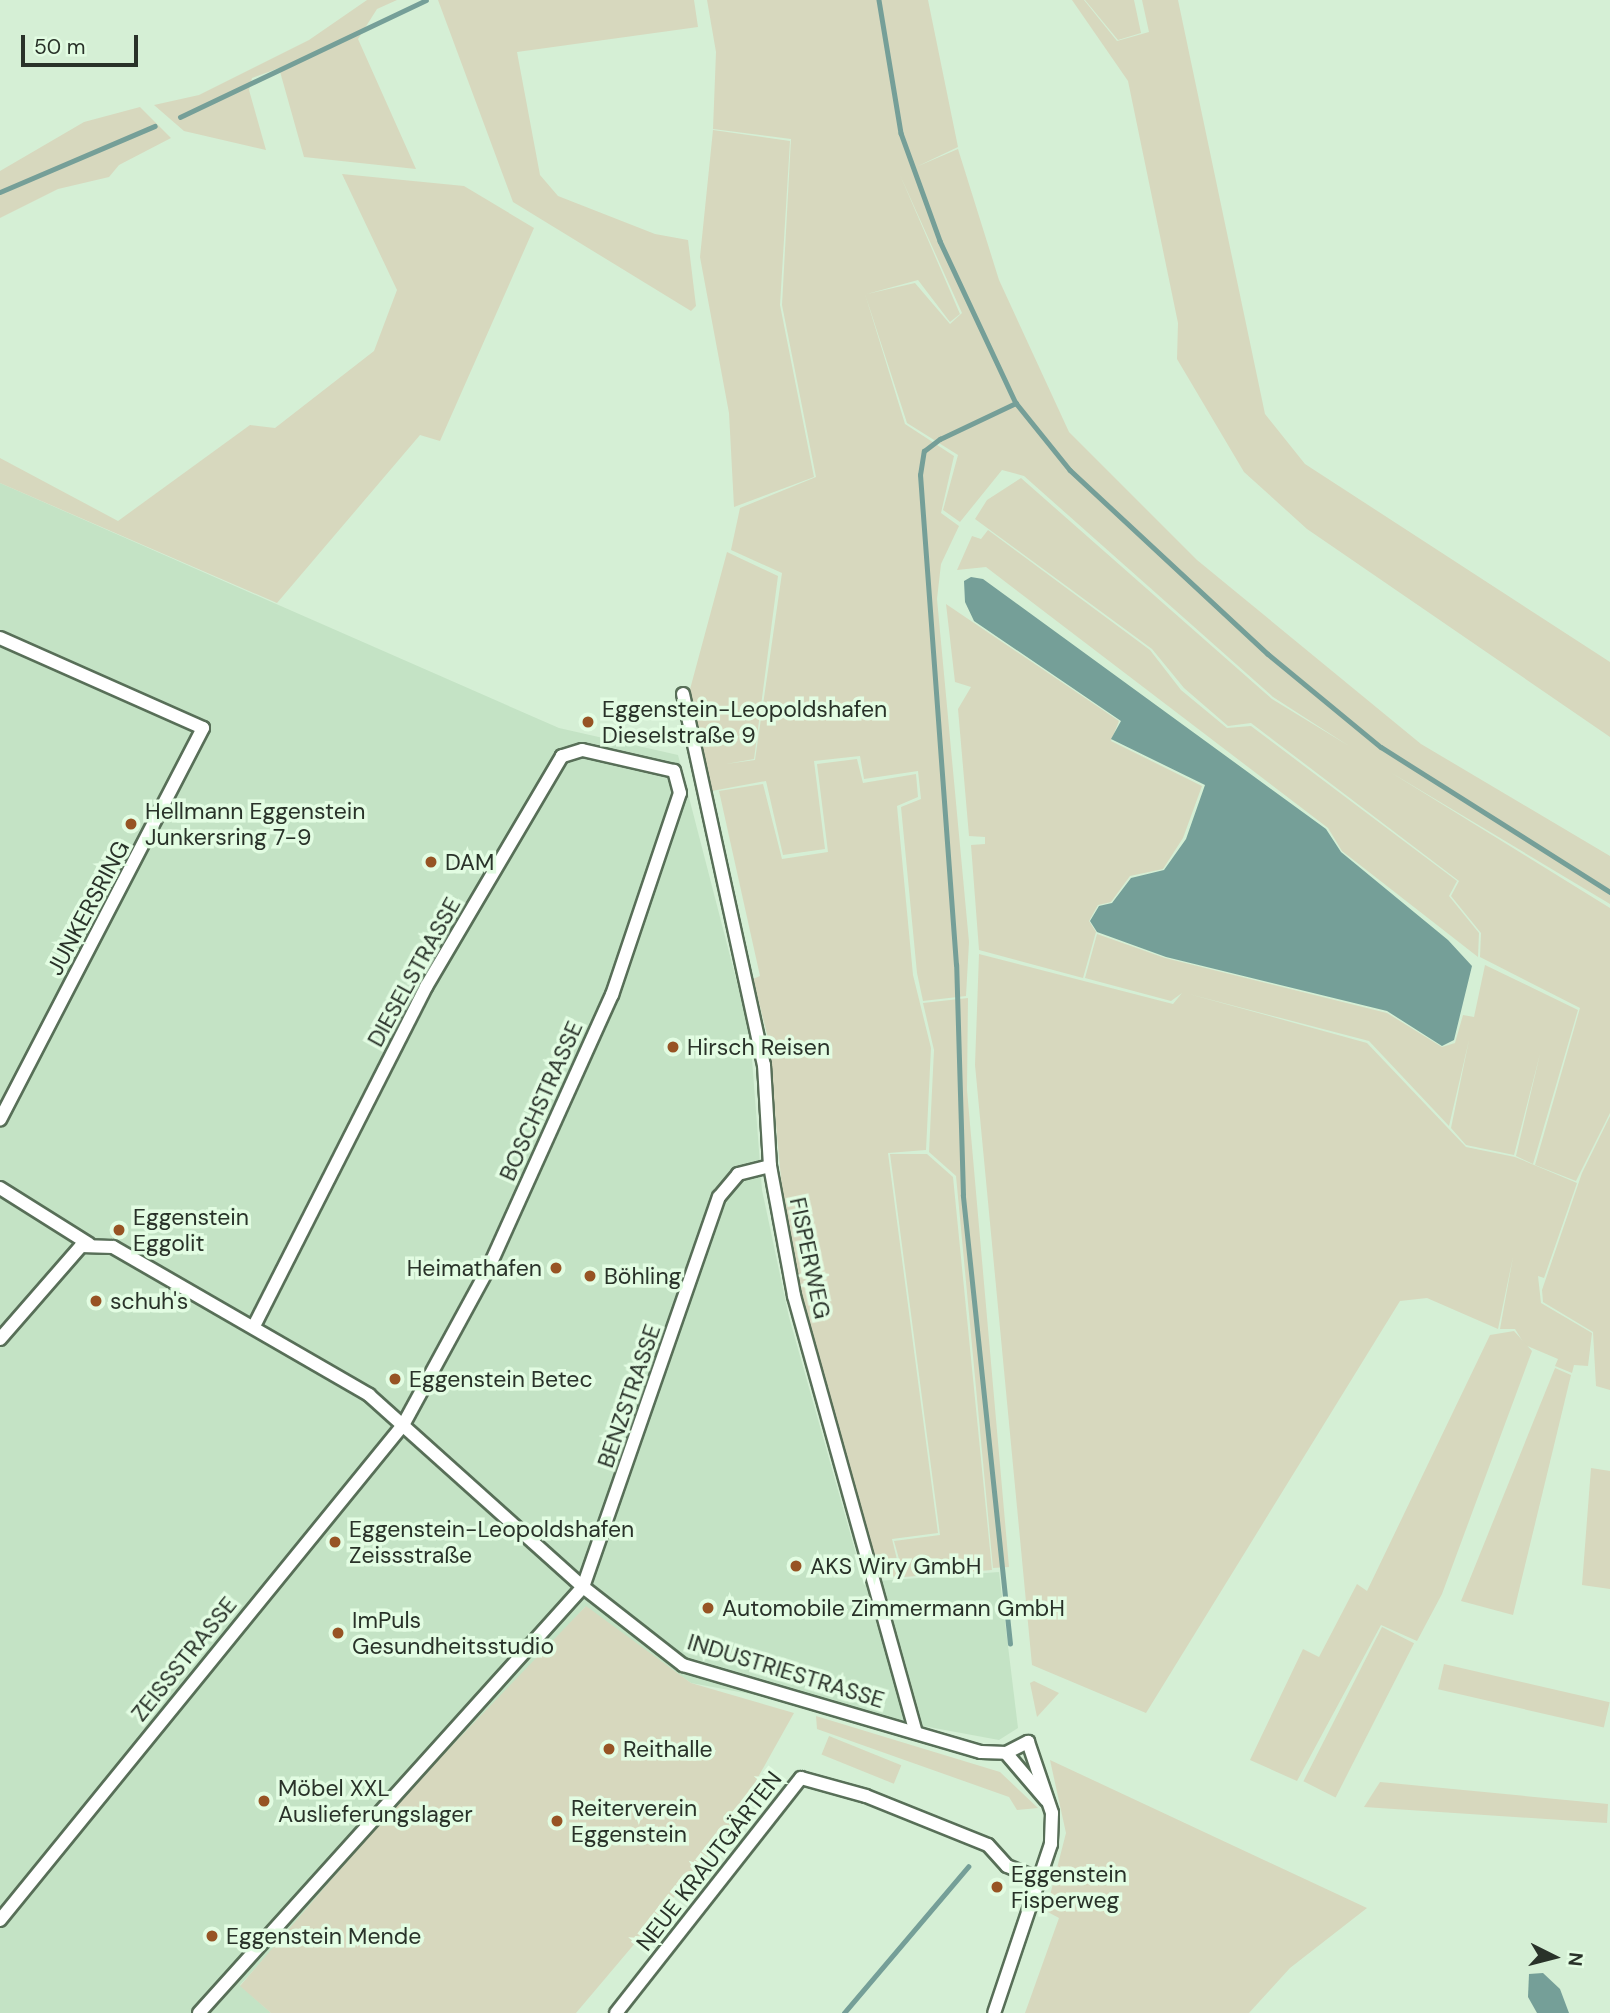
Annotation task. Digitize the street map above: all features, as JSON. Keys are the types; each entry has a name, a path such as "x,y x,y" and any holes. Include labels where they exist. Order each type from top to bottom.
{"street":[{"name":"JUNKERSRING","path":"0,638 203,728 0,1120"},
{"name":"FISPERWEG","path":"683,694 764,1065 771,1166 794,1296 916,1732"},
{"name":"DIESELSTRASSE","path":"254,1326 426,987 562,756 582,750 674,771 680,780"},
{"name":"BOSCHSTRASSE","path":"403,1425 489,1267 600,1024 680,780"},
{"name":"BENZSTRASSE","path":"583,1587 719,1197 738,1174 771,1166"},
{"name":"INDUSTRIESTRASSE","path":"0,1188 89,1244 113,1247 254,1326 369,1395 583,1587 683,1665 916,1732"},
{"path":"0,1339 72,1254 89,1244"},
{"name":"ZEISSSTRASSE","path":"0,1920 403,1425"},
{"path":"199,2013 583,1587"},
{"path":"916,1732 1006,1753 1046,1800"},
{"path":"994,2013 1041,1880 1053,1827 1028,1742 1006,1753"},
{"name":"NEUE KRAUTGÄRTEN","path":"616,2013 801,1778 866,1796 988,1845 1007,1866 1041,1880"}],"shaded area":[{"path":"367,0 397,0 377,9 358,39 416,169 304,157 279,68 252,78 249,90 266,150 184,131 154,105 199,95 309,40"},
{"path":"438,0 694,0 698,27 517,52 540,175 558,196 655,234 688,240 696,306 691,311 513,202"},
{"path":"707,0 928,0 958,147 916,167 958,149 999,280 1069,432 1197,560 1421,744 1610,856 1610,904 1390,772 1610,908 1610,1113 1576,1181 1535,1165 1580,1008 1480,957 1481,933 1451,896 1459,881 1251,723 1228,726 1184,688 1152,649 975,519 987,500 1021,478 1272,699 1349,746 1273,697 1024,476 1002,470 960,522 943,510 958,455 907,423 865,294 905,424 954,456 941,513 959,526 941,564 937,599 969,942 966,996 923,1001 917,973 901,807 921,799 918,771 864,779 860,756 814,761 825,849 783,855 766,781 712,791 689,693 727,552 778,576 754,759 726,764 755,760 782,573 731,550 740,508 816,477 782,305 791,139 713,129 716,52","holes":["900,175 962,313 950,324 915,283 867,294 918,280 950,322 960,314"]},
{"path":"1072,0 1084,0 1117,41 1149,32 1142,0 1178,0 1265,414 1305,464 1610,662 1610,737 1307,529 1244,472 1177,359 1178,323 1128,81"},
{"path":"1085,0 1134,0 1141,33 1118,40"},
{"path":"140,107 171,138 119,165 109,177 58,189 0,218 0,171 84,122"},
{"path":"713,130 790,141 780,305 814,477 734,507 729,413 700,257"},
{"path":"342,174 464,186 534,228 440,441 420,435 277,603 0,483 0,458 118,521 250,425 275,428 374,351 397,290"},
{"path":"0,483 559,728 678,755 750,1033 762,1190 789,1317 864,1582 999,1572 1018,1728 999,1740 691,1683 585,1607 240,1985 271,2013 0,2013"},
{"path":"988,530 1150,650 1181,690 1227,728 1251,726 1457,881 1449,896 1479,933 1478,957 1342,851 1328,828 986,567 957,570 972,536 981,539"},
{"path":"946,604 1119,721 1111,741 1202,786 1183,838 1163,869 1130,876 1111,902 1098,905 1089,921 1096,932 1083,978 979,950 971,845 985,844 985,837 969,836 958,709 971,687 955,682"},
{"path":"857,759 863,783 916,774 918,797 897,806 913,975 931,1048 926,1150 888,1153 938,1533 892,1539 901,1576 879,1578 800,1293 783,1200 768,1038 753,979 760,976 719,791 763,784 782,859 828,852 817,764"},
{"path":"1097,934 1165,958 1387,1013 1442,1047 1455,1043 1463,1015 1474,1017 1485,965 1578,1010 1533,1164 1516,1156 1540,1054 1514,1155 1466,1145 1451,1128 1469,1040 1449,1126 1369,1041 1189,994 1367,1043 1466,1147 1515,1157 1577,1183 1544,1278 1538,1276 1541,1303 1592,1333 1588,1366 1574,1365 1572,1373 1555,1366 1558,1359 1525,1345 1515,1329 1500,1329 1513,1257 1498,1329 1427,1298 1400,1301 1146,1713 1032,1665 975,1065 979,954 1173,1004 1182,993 1171,1001 1085,978"},
{"path":"968,998 967,1090 1009,1567 993,1568 956,1176 929,1152 934,1050 923,1003"},
{"path":"1610,1116 1610,1390 1596,1386 1593,1332 1543,1302 1542,1290 1582,1173"},
{"path":"890,1154 927,1154 953,1177 992,1570 904,1577 894,1541 940,1535"},
{"path":"1514,1331 1532,1351 1442,1594 1417,1641 1381,1625 1297,1781 1250,1760 1303,1649 1319,1657 1357,1584 1367,1591 1490,1335"},
{"path":"1555,1368 1571,1375 1513,1615 1461,1601"},
{"path":"1591,1468 1610,1471 1610,1589 1582,1585"},
{"name":"Reiterverein Eggenstein","path":"586,1606 691,1683 794,1713 724,1838 576,2013 271,2013 240,1986 396,1804"},
{"path":"1382,1627 1414,1643 1336,1797 1303,1781"},
{"path":"1444,1664 1610,1702 1604,1728 1438,1689"},
{"path":"1034,1681 1059,1693 1037,1717 1030,1683"},
{"path":"816,1716 1000,1772 1038,1808 1017,1810 1009,1797 817,1729"},
{"path":"829,1736 901,1765 894,1784 822,1755"},
{"path":"1050,1760 1367,1908 1290,1968 1249,2013 1025,2013 1059,1918 1046,1911 1066,1833"},
{"path":"1380,1782 1608,1804 1607,1823 1364,1807"}],"water":[{"path":"971,577 983,579 1326,829 1341,852 1448,940 1472,966 1454,1040 1442,1046 1387,1011 1166,957 1097,932 1090,921 1099,906 1112,903 1131,878 1164,870 1186,839 1205,785 1111,739 1121,721 974,621 965,602 964,581"},
{"path":"1543,1973 1560,1989 1569,2013 1537,2013 1528,1997 1529,1974"}],"waterway":[{"path":"180,117 426,0"},
{"path":"879,0 901,133 940,241 1016,403 1070,470 1268,654 1381,747 1610,892"},
{"path":"0,192 155,126"},
{"path":"1010,1644 963,1195 956,965 920,475 924,451 940,439 1016,403"},
{"path":"844,2013 968,1867"}],"place":[{"name":"Eggenstein-Leopoldshafen Dieselstraße 9","path":"588,722"},
{"name":"Hellmann Eggenstein Junkersring 7-9","path":"131,824"},
{"name":"DAM","path":"431,862"},
{"name":"Hirsch Reisen","path":"673,1047"},
{"name":"Eggenstein Eggolit","path":"119,1230"},
{"name":"Heimathafen","path":"556,1268"},
{"name":"Böhling","path":"590,1276"},
{"name":"schuh's","path":"96,1301"},
{"name":"Eggenstein Betec","path":"395,1379"},
{"name":"Eggenstein-Leopoldshafen Zeissstraße","path":"335,1542"},
{"name":"AKS Wiry GmbH","path":"796,1566"},
{"name":"Automobile Zimmermann GmbH","path":"708,1608"},
{"name":"ImPuls Gesundheitsstudio","path":"338,1633"},
{"name":"Reithalle","path":"609,1749"},
{"name":"Möbel XXL Auslieferungslager","path":"264,1801"},
{"name":"Reiterverein Eggenstein","path":"557,1821"},
{"name":"Eggenstein Fisperweg","path":"997,1887"},
{"name":"Eggenstein Mende","path":"212,1936"}]}
